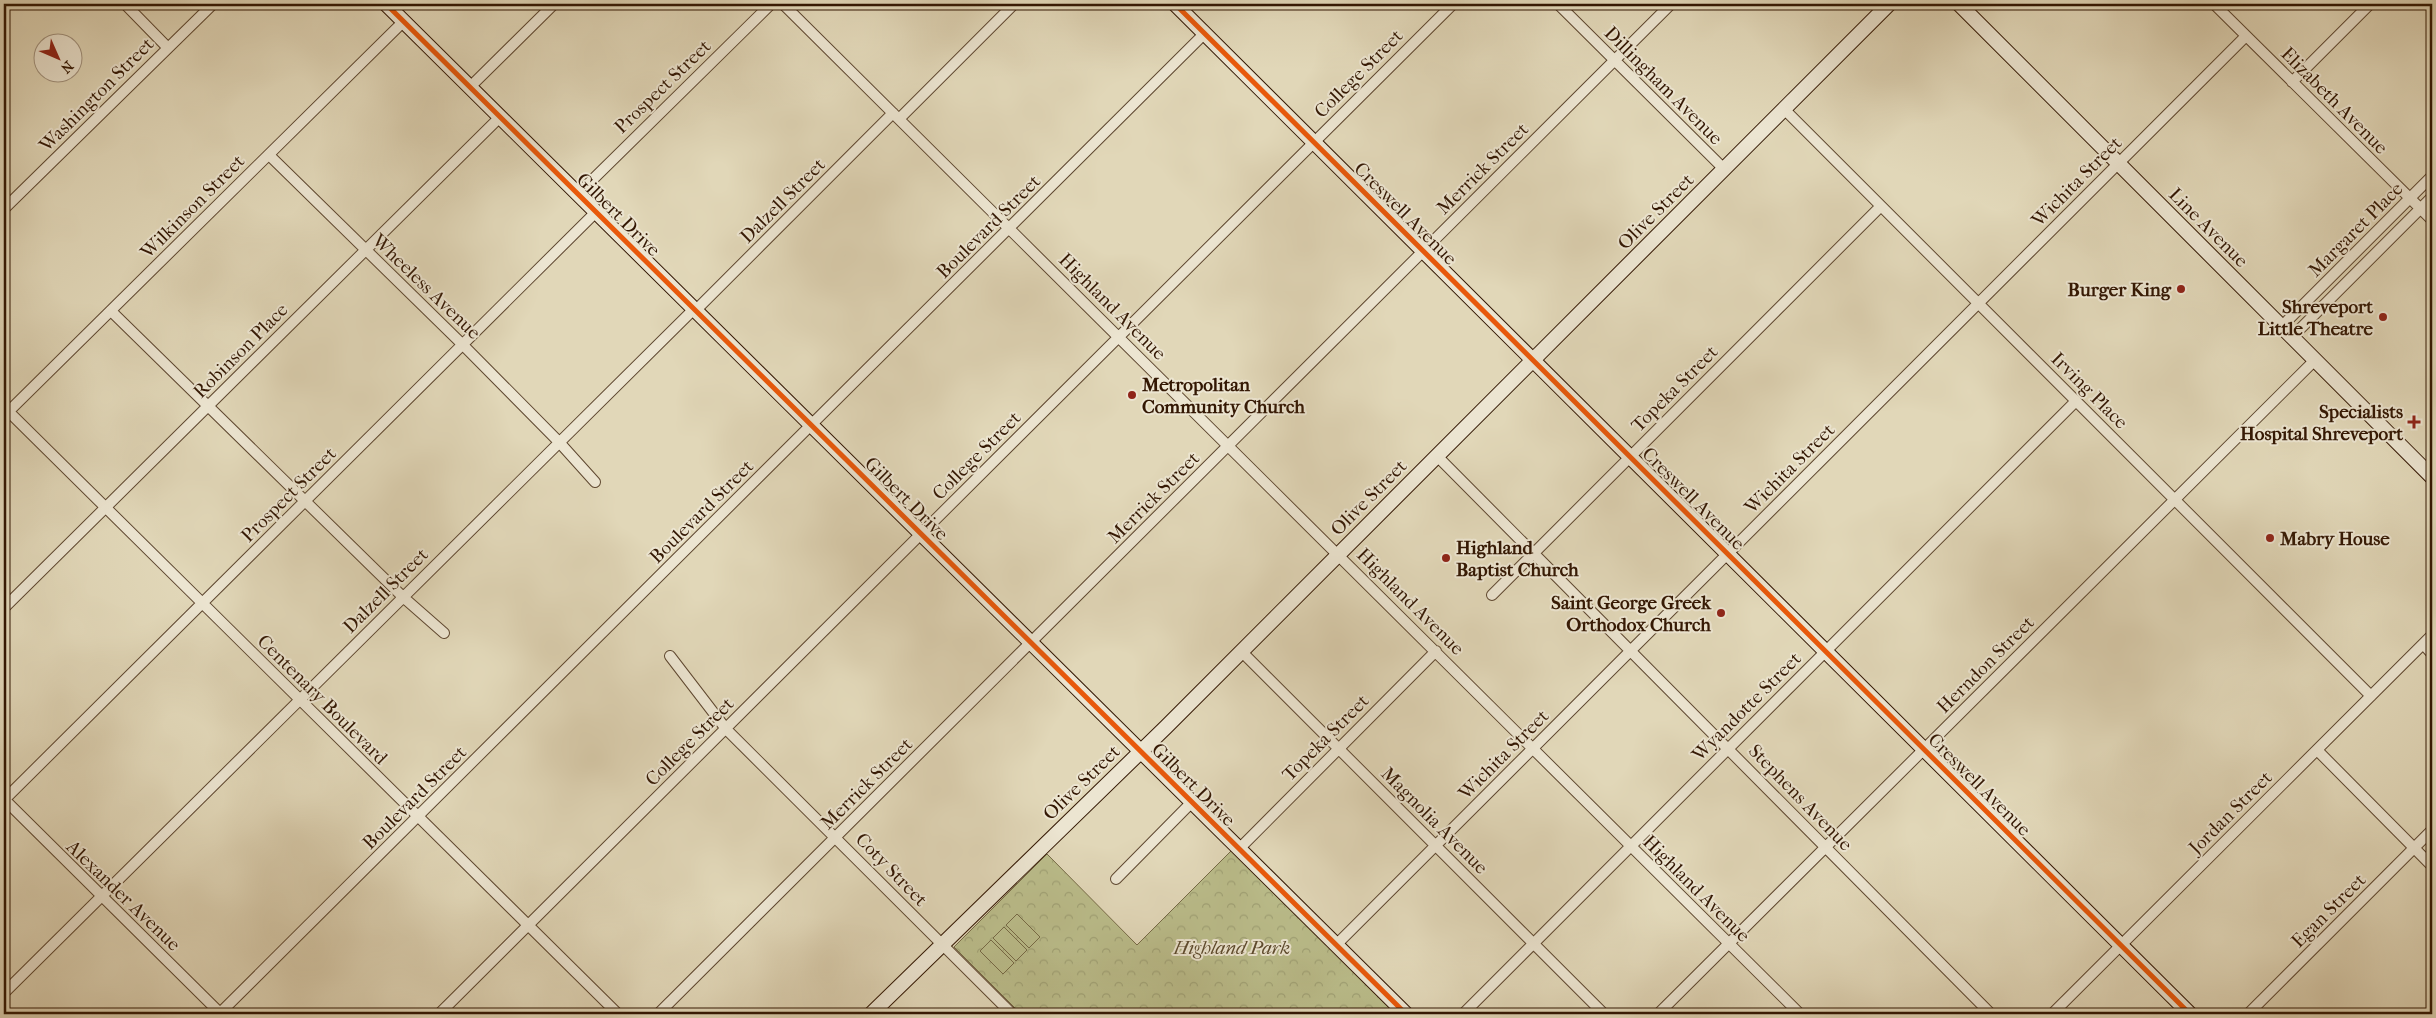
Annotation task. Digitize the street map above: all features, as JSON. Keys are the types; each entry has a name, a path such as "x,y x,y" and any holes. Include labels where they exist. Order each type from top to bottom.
{"street":[{"path":"125,4 168,48"},
{"name":"Washington Street","path":"4,209 213,4"},
{"name":"Gilbert Drive","path":"386,4 1406,1014"},
{"path":"470,87 554,4"},
{"name":"Prospect Street","path":"578,194 771,4"},
{"name":"Highland Avenue","path":"783,4 1800,1014"},
{"name":"Creswell Avenue","path":"1175,4 2190,1014"},
{"name":"College Street","path":"439,1014 1452,4"},
{"name":"Dillingham Avenue","path":"1558,4 1724,169"},
{"name":"Merrick Street","path":"658,1014 1671,4"},
{"name":"Olive Street","path":"872,1014 1241,651 1889,4"},
{"name":"Line Avenue","path":"1960,4 2432,477"},
{"name":"Elizabeth Avenue","path":"2214,4 2432,220"},
{"path":"2292,82 2370,4"},
{"name":"Dalzell Street","path":"4,993 559,442 1008,6"},
{"name":"Wilkinson Street","path":"5,412 111,311 404,21"},
{"name":"Boulevard Street","path":"220,1014 1205,33"},
{"name":"Wichita Street","path":"1336,945 2246,36"},
{"name":"Irving Place","path":"1784,109 2371,696"},
{"name":"Robinson Place","path":"4,608 500,117"},
{"name":"Wheeless Avenue","path":"269,155 463,345 559,442 595,482"},
{"name":"Margaret Place","path":"2282,326 2432,176"},
{"name":"Margaret Place","path":"2292,337 2432,198"},
{"name":"Topeka Street","path":"1492,595 1881,206"},
{"name":"Prospect Street","path":"4,800 596,212"},
{"path":"111,311 403,597 444,633"},
{"name":"Herndon Street","path":"1658,1014 2315,360"},
{"name":"Wyandotte Street","path":"1463,1014 2076,401"},
{"name":"Centenary Boulevard","path":"5,412 105,508 618,1014"},
{"name":"Stephens Avenue","path":"1437,456 1991,1014"},
{"name":"Jordan Street","path":"2052,1014 2432,635"},
{"path":"2423,644 2432,654"},
{"name":"Magnolia Avenue","path":"1241,651 1604,1014"},
{"name":"Topeka Street","path":"1239,849 1436,651"},
{"name":"Coty Street","path":"670,656 726,728 1012,1014"},
{"path":"2317,750 2432,866"},
{"name":"Alexander Avenue","path":"4,800 220,1014"},
{"path":"1116,879 1192,802"},
{"name":"Egan Street","path":"2248,1014 2432,830"}],"green space":[{"name":"Highland Park","path":"1232,850 1398,1014 1021,1014 954,947 1047,854 1137,945"},
{"path":"1017,914 1040,937 1029,948 1006,925"},
{"path":"1004,927 1027,950 1016,961 993,938"},
{"path":"991,940 1014,963 1003,974 980,951"}],"cycle path":[{"path":"386,4 1406,1014"},
{"path":"1175,4 2190,1014"}],"place":[{"name":"Burger King","path":"2181,289"},
{"name":"Shreveport Little Theatre","path":"2383,317"},
{"name":"Metropolitan Community Church","path":"1132,395"},
{"name":"Specialists Hospital Shreveport","path":"2414,422"},
{"name":"Mabry House","path":"2270,538"},
{"name":"Highland Baptist Church","path":"1446,558"},
{"name":"Saint George Greek Orthodox Church","path":"1721,613"}]}
